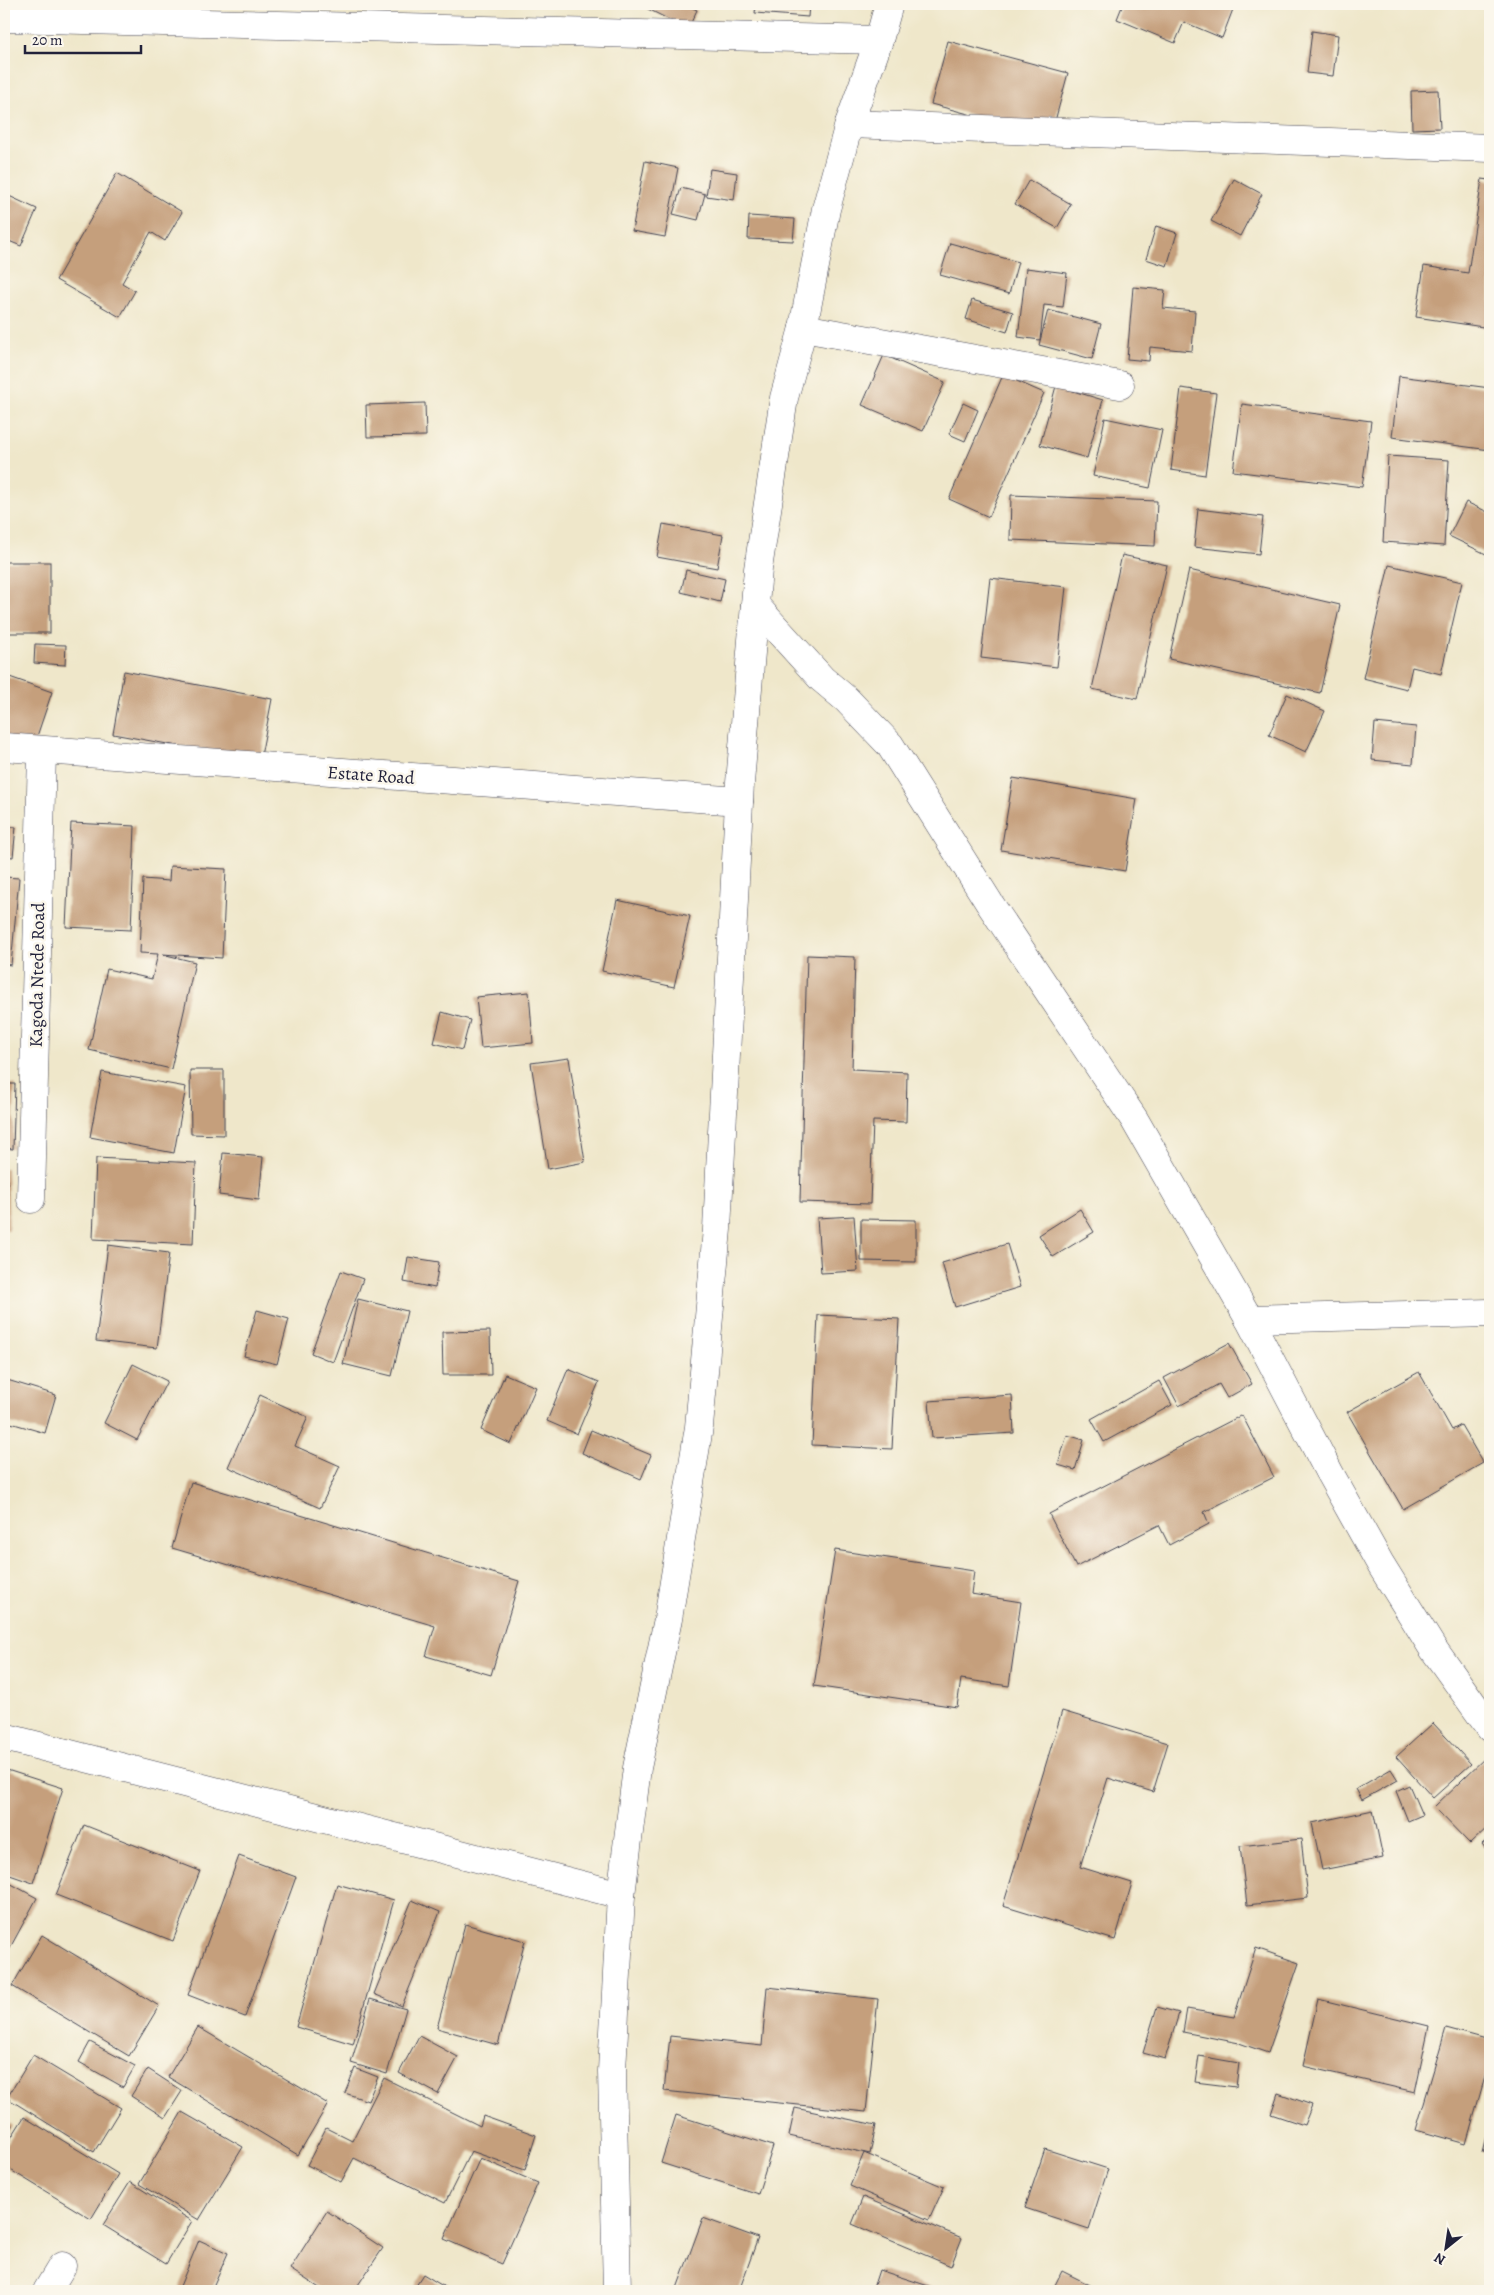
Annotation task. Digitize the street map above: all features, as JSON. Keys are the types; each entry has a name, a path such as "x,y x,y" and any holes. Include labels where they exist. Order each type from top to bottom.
{"street":[{"path":"617,2291 612,2071 621,1895 637,1768 668,1619 699,1427 717,1229 739,801 758,569 784,398 803,328 826,208 849,124 879,40 889,4"},
{"path":"4,18 879,40"},
{"path":"849,124 1490,148"},
{"path":"803,328 1120,385"},
{"path":"755,605 822,679 847,700 890,745 990,904 1134,1119 1249,1319 1329,1472 1382,1565 1432,1647 1490,1728"},
{"name":"Estate Road","path":"4,747 42,752 739,801"},
{"name":"Kagoda Ntede Road","path":"31,1199 42,752"},
{"path":"1249,1319 1490,1313"},
{"path":"4,1737 621,1895"},
{"path":"48,2291 62,2266"}],"building":[{"path":"638,4 684,4 697,10 688,29"},
{"path":"756,4 809,4 808,17 755,13"},
{"path":"1123,4 1235,4 1222,38 1184,22 1175,43 1117,19"},
{"path":"1312,31 1338,35 1333,76 1307,73"},
{"path":"948,41 1068,73 1051,136 931,104"},
{"path":"1438,90 1440,128 1412,129 1411,91"},
{"path":"645,161 678,168 665,237 632,231"},
{"path":"710,169 737,173 734,200 706,196"},
{"path":"117,173 182,212 165,241 151,232 122,283 135,291 120,317 56,280"},
{"path":"1234,179 1262,194 1240,236 1211,221"},
{"path":"1482,179 1490,180 1490,328 1416,317 1424,266 1468,273"},
{"path":"1029,180 1071,204 1057,228 1015,204"},
{"path":"681,188 705,194 698,220 673,214"},
{"path":"9,196 37,209 21,246 4,239 4,208"},
{"path":"749,216 795,219 793,241 748,239"},
{"path":"1156,226 1177,233 1167,266 1146,259"},
{"path":"950,243 1018,262 1009,294 940,275"},
{"path":"1026,268 1067,273 1063,307 1044,305 1040,340 1018,337"},
{"path":"1133,287 1165,290 1163,308 1195,311 1192,351 1150,347 1149,361 1127,359"},
{"path":"972,300 1013,312 1007,332 966,319"},
{"path":"1048,310 1101,324 1092,359 1039,345"},
{"path":"884,355 945,382 923,431 862,405"},
{"path":"1003,375 1044,393 989,517 949,499"},
{"path":"1399,376 1490,388 1490,450 1392,437"},
{"path":"1056,386 1103,400 1087,458 1040,445"},
{"path":"1181,388 1216,393 1205,475 1171,470"},
{"path":"425,403 426,436 367,437 366,405"},
{"path":"963,403 978,410 965,441 949,434"},
{"path":"1242,404 1371,421 1362,487 1233,471"},
{"path":"1105,418 1162,430 1150,488 1093,476"},
{"path":"1388,456 1449,460 1444,546 1383,542"},
{"path":"1011,495 1157,501 1155,546 1010,540"},
{"path":"1466,502 1490,513 1490,556 1449,536"},
{"path":"1198,509 1263,517 1259,554 1194,547"},
{"path":"663,524 723,535 717,568 657,557"},
{"path":"1122,555 1167,565 1137,699 1092,689"},
{"path":"4,562 50,562 50,633 4,633"},
{"path":"1389,565 1462,582 1441,674 1412,667 1407,689 1363,678"},
{"path":"686,570 725,579 720,602 681,592"},
{"path":"1189,570 1340,605 1320,693 1169,659"},
{"path":"990,578 1066,587 1057,667 981,658"},
{"path":"35,644 66,645 65,665 34,663"},
{"path":"124,671 272,699 260,761 113,734"},
{"path":"4,675 52,692 33,748 4,738"},
{"path":"1287,694 1325,711 1306,752 1269,735"},
{"path":"1375,723 1416,727 1413,764 1372,760"},
{"path":"1013,778 1137,799 1125,871 1001,850"},
{"path":"71,823 135,826 131,930 66,927"},
{"path":"4,826 16,827 13,857 4,856"},
{"path":"170,866 226,869 222,958 162,954 195,962 171,1069 89,1050 107,969 152,979 158,954 140,953 143,879 169,881"},
{"path":"4,877 19,878 11,965 4,964"},
{"path":"617,900 690,916 674,987 602,971"},
{"path":"807,955 855,957 852,1069 907,1072 906,1122 873,1121 870,1204 800,1202"},
{"path":"529,992 533,1043 481,1048 476,997"},
{"path":"442,1012 470,1020 462,1050 434,1043"},
{"path":"569,1058 585,1162 548,1169 531,1063"},
{"path":"190,1070 224,1070 224,1135 191,1134"},
{"path":"102,1072 186,1087 174,1153 90,1137"},
{"path":"4,1084 15,1084 13,1149 4,1148"},
{"path":"223,1153 263,1157 259,1200 219,1195"},
{"path":"96,1158 196,1163 193,1244 93,1239"},
{"path":"4,1169 7,1169 9,1230 4,1230"},
{"path":"1080,1209 1094,1232 1053,1257 1039,1235"},
{"path":"854,1216 858,1271 821,1273 817,1218"},
{"path":"861,1219 916,1220 916,1262 861,1261"},
{"path":"1007,1244 1020,1287 955,1307 942,1263"},
{"path":"108,1245 169,1253 157,1348 96,1341"},
{"path":"408,1257 439,1262 435,1288 404,1282"},
{"path":"341,1271 363,1279 333,1362 311,1353"},
{"path":"358,1299 407,1311 392,1376 343,1364"},
{"path":"257,1310 289,1319 277,1364 244,1356"},
{"path":"818,1315 899,1319 892,1449 812,1445"},
{"path":"490,1331 491,1375 443,1375 442,1332"},
{"path":"1229,1343 1252,1384 1227,1398 1219,1384 1179,1406 1164,1378"},
{"path":"133,1364 167,1381 137,1440 104,1423"},
{"path":"568,1369 599,1382 577,1434 547,1421"},
{"path":"1419,1372 1452,1430 1461,1425 1483,1463 1403,1509 1347,1412"},
{"path":"505,1374 536,1387 511,1444 481,1430"},
{"path":"4,1379 56,1395 45,1433 4,1421"},
{"path":"1159,1381 1172,1405 1104,1442 1091,1419"},
{"path":"260,1395 308,1417 295,1446 340,1466 320,1508 228,1467"},
{"path":"1012,1395 1014,1433 932,1438 929,1401"},
{"path":"1242,1415 1274,1477 1204,1512 1209,1524 1169,1545 1159,1525 1076,1567 1049,1514"},
{"path":"591,1430 651,1455 641,1479 582,1453"},
{"path":"1067,1435 1084,1440 1075,1470 1058,1465"},
{"path":"191,1482 519,1581 491,1675 426,1656 435,1626 172,1548"},
{"path":"835,1550 974,1571 971,1594 1021,1602 1009,1686 961,1679 957,1707 814,1686"},
{"path":"1062,1711 1168,1743 1153,1792 1108,1778 1080,1867 1132,1883 1115,1940 1003,1906"},
{"path":"1433,1723 1471,1764 1433,1798 1396,1757"},
{"path":"1489,1754 1490,1825 1470,1844 1434,1807"},
{"path":"4,1769 63,1788 33,1883 4,1873"},
{"path":"1391,1769 1398,1780 1362,1800 1356,1789"},
{"path":"1409,1785 1422,1815 1408,1821 1396,1791"},
{"path":"1373,1810 1383,1858 1322,1870 1312,1823"},
{"path":"84,1825 200,1871 173,1941 56,1895"},
{"path":"1490,1837 1490,1854 1482,1844"},
{"path":"1301,1839 1308,1898 1247,1905 1240,1846"},
{"path":"239,1856 296,1877 245,2017 188,1995"},
{"path":"4,1880 37,1898 4,1959"},
{"path":"337,1884 394,1900 353,2044 296,2027"},
{"path":"412,1900 440,1912 402,2006 374,1994"},
{"path":"465,1924 525,1941 498,2045 437,2028"},
{"path":"42,1935 159,2006 129,2056 12,1986"},
{"path":"1256,1948 1299,1963 1268,2053 1239,2043 1183,2032 1187,2009 1234,2017"},
{"path":"767,1987 878,1999 866,2112 664,2091 670,2036 762,2046"},
{"path":"370,1999 406,2009 387,2074 351,2063"},
{"path":"1318,1999 1429,2026 1415,2092 1303,2066"},
{"path":"1157,2007 1179,2013 1165,2059 1143,2053"},
{"path":"198,2027 328,2104 298,2155 168,2077"},
{"path":"1446,2028 1490,2040 1490,2059 1466,2144 1416,2130"},
{"path":"419,2036 458,2057 438,2094 399,2073"},
{"path":"90,2042 135,2066 123,2087 79,2062"},
{"path":"33,2055 121,2108 94,2152 7,2098"},
{"path":"1199,2056 1239,2063 1236,2087 1195,2082"},
{"path":"355,2068 378,2077 368,2101 345,2093"},
{"path":"148,2069 182,2091 165,2118 131,2096"},
{"path":"384,2078 480,2126 483,2116 536,2135 525,2170 471,2151 445,2203 354,2158 341,2182 307,2165 326,2128 352,2141"},
{"path":"1278,2093 1312,2105 1304,2125 1271,2114"},
{"path":"795,2108 876,2125 870,2154 789,2136"},
{"path":"182,2112 243,2147 199,2220 139,2184"},
{"path":"676,2115 773,2146 758,2194 661,2163"},
{"path":"24,2117 118,2174 91,2219 4,2166 4,2149"},
{"path":"4,2120 12,2125 4,2139"},
{"path":"1490,2120 1490,2154 1482,2152"},
{"path":"1045,2149 1108,2169 1089,2229 1025,2208"},
{"path":"864,2153 944,2187 929,2220 850,2186"},
{"path":"480,2158 538,2183 502,2264 444,2239"},
{"path":"130,2182 192,2221 166,2264 103,2225"},
{"path":"863,2197 962,2238 951,2266 852,2224"},
{"path":"327,2211 383,2248 354,2291 324,2291 290,2269"},
{"path":"703,2218 758,2238 739,2291 676,2291"},
{"path":"199,2240 228,2253 211,2291 178,2291"},
{"path":"879,2270 944,2291 872,2291"},
{"path":"1062,2271 1102,2291 1052,2291"},
{"path":"423,2274 451,2291 412,2291"}]}
